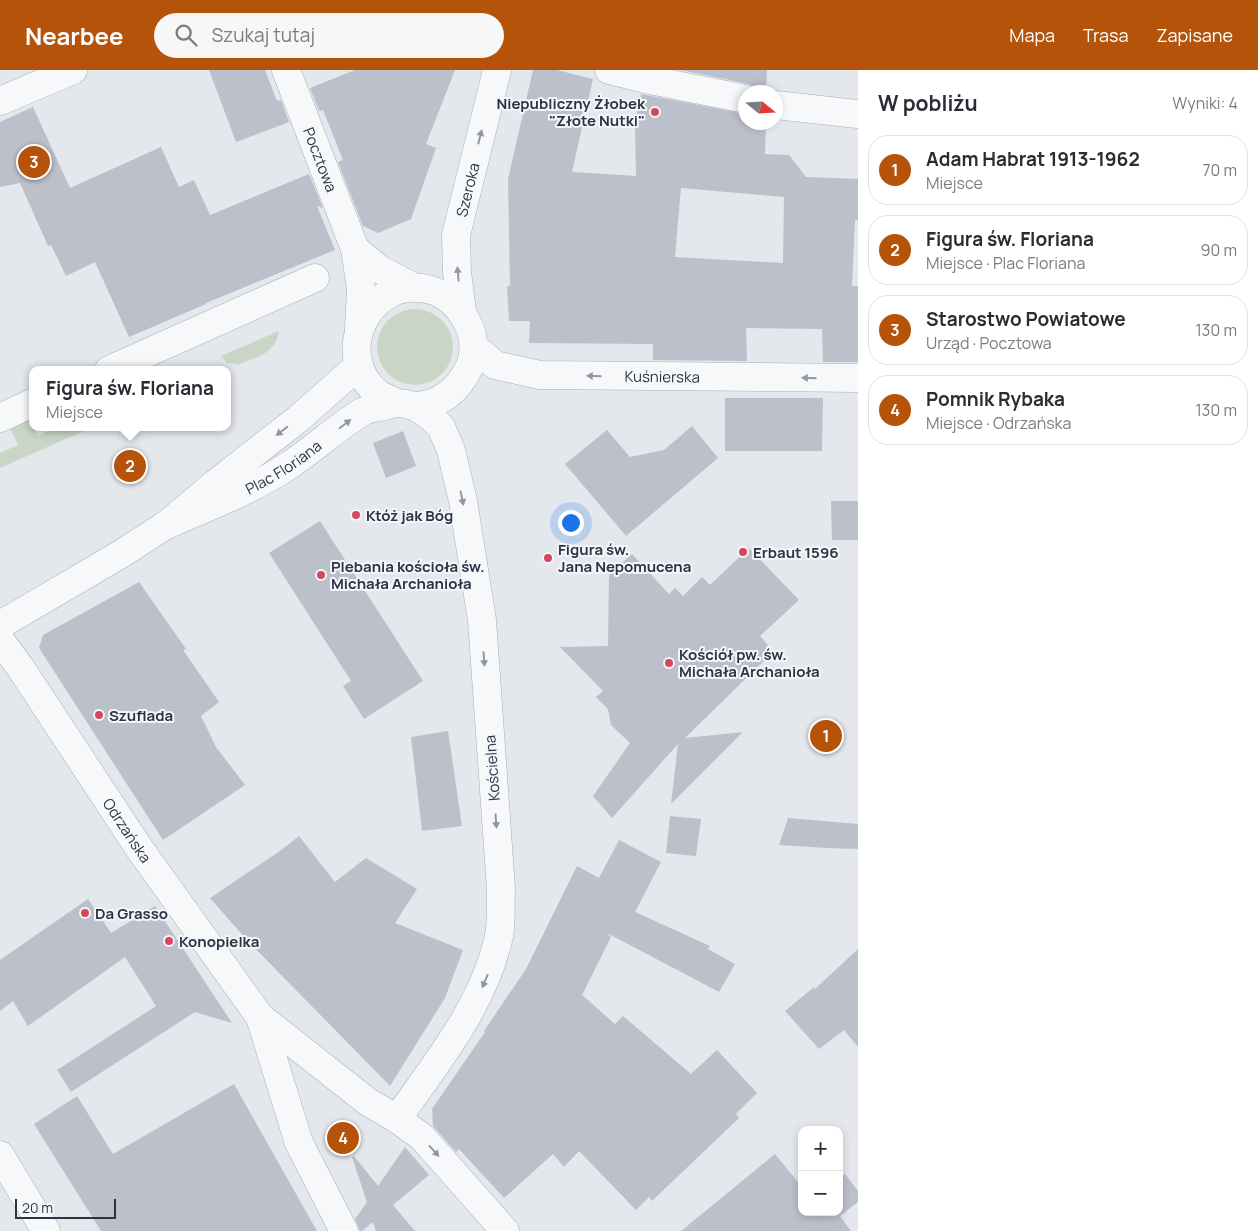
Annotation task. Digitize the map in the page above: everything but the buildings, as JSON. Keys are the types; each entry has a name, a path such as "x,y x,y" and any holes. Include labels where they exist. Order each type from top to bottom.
{"street":[{"path":"0,101 73,70"},
{"name":"Pocztowa","path":"286,70 355,248 360,289 359,329"},
{"name":"Szeroka","path":"462,312 457,272 456,235 497,70"},
{"path":"609,70 738,97"},
{"path":"783,106 858,114"},
{"name":"Pocztowa","path":"355,248 379,269 415,288"},
{"path":"117,366 315,278"},
{"path":"415,288 433,291 450,299 462,312 471,329 474,347 471,365 462,381 449,394 433,403 406,404 380,395 367,382 359,365 356,347 359,329 367,312 380,299 396,291 415,288"},
{"name":"Kuśnierska","path":"474,347 495,365 540,375 858,378"},
{"name":"Plac Floriana","path":"0,624 121,554 166,525 298,418 359,365"},
{"name":"Plac Floriana","path":"166,525 230,497 287,467 364,410 406,404"},
{"name":"Kościelna","path":"397,1119 461,1026 486,980 500,934 500,889 482,620 463,501 451,450 441,427 430,416 406,404"},
{"path":"0,418 29,405"},
{"name":"Odrzańska","path":"0,640 20,667 139,848 260,1017 368,1102 397,1119 422,1137 505,1231"},
{"name":"Odrzańska","path":"260,1017 299,1143 344,1231"},
{"path":"0,1155 46,1231"}],"green space":[{"path":"415,309 430,312 442,320 450,332 453,347 450,362 442,374 430,382 415,385 400,382 388,374 380,362 377,347 380,332 388,320 400,312"},
{"path":"279,331 277,339 269,350 258,357 237,365 227,363 221,356"},
{"path":"29,419 29,431 35,431 38,436 50,431 84,431 0,468 0,453 18,445 10,428"}],"place":[{"name":"Niepubliczny Żłobek \"Złote Nutki\"","path":"655,112"},
{"name":"Starostwo Powiatowe","path":"34,162"},
{"name":"Figura św. Floriana","path":"130,466"},
{"name":"Któż jak Bóg","path":"356,515"},
{"name":"Erbaut 1596","path":"743,552"},
{"name":"Figura św. Jana Nepomucena","path":"548,558"},
{"name":"Plebania kościoła św. Michała Archanioła","path":"321,575"},
{"name":"Kościół pw. św. Michała Archanioła","path":"669,663"},
{"name":"Szuflada","path":"99,715"},
{"name":"Adam Habrat 1913-1962","path":"826,736"},
{"name":"Da Grasso","path":"85,913"},
{"name":"Konopielka","path":"169,941"},
{"name":"Pomnik Rybaka","path":"343,1138"}]}
